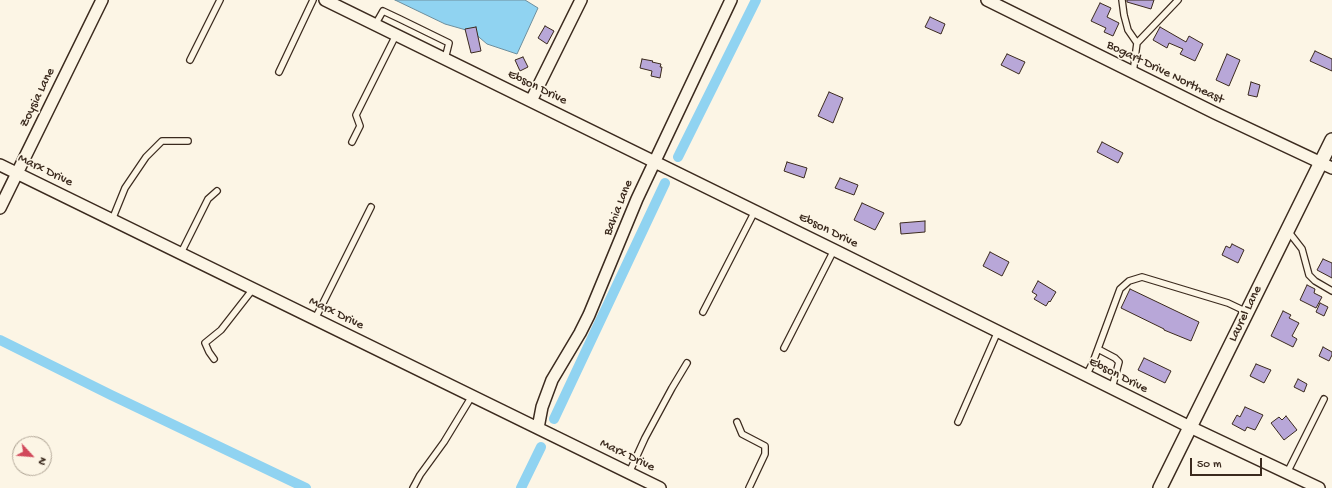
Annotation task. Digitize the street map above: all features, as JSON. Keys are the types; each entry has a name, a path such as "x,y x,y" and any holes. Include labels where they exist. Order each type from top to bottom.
{"street":[{"name":"Zoysia Lane","path":"0,208 102,0"},
{"name":"Ebson Drive","path":"325,0 654,161 1086,376 1319,488"},
{"path":"531,101 581,0"},
{"name":"Bahia Lane","path":"538,428 542,407 552,380 589,315 654,161 731,0"},
{"name":"Bogart Drive Northeast","path":"986,0 1326,166"},
{"name":"Laurel Lane","path":"1160,488 1287,231 1326,166 1332,140"},
{"name":"Marx Drive","path":"0,165 660,488"}],"lane":[{"path":"190,60 220,0"},
{"path":"279,72 314,0"},
{"path":"1122,0 1128,30 1137,42"},
{"path":"1133,72 1137,42 1178,0"},
{"path":"375,25 383,10 449,43 445,59"},
{"path":"352,142 360,126 356,115 396,35"},
{"path":"112,220 126,188 146,157 162,141 188,142"},
{"path":"181,253 208,199 217,191"},
{"path":"316,319 371,206"},
{"path":"703,312 755,211"},
{"path":"1287,231 1302,249 1309,275 1315,281 1332,291"},
{"path":"784,348 834,250"},
{"path":"1086,376 1098,349 1120,289 1129,281 1142,277 1228,303 1247,312"},
{"path":"214,358 209,352 205,343 221,330 254,289"},
{"path":"958,422 998,331"},
{"path":"1098,349 1115,358 1119,362 1112,388"},
{"path":"629,473 645,438 687,363"},
{"path":"413,488 420,475 444,442 472,396"},
{"path":"1287,473 1324,399"},
{"path":"737,422 742,434 766,446 766,454 749,488"}],"water":[{"path":"395,0 525,0 538,8 517,54 487,44 473,32 445,24"}],"building":[{"path":"1127,0 1154,0 1151,9 1127,2"},
{"path":"1100,3 1111,8 1107,17 1119,23 1113,36 1104,32 1106,28 1091,21"},
{"path":"930,17 945,24 941,34 925,27"},
{"path":"545,26 554,31 547,44 538,38"},
{"path":"476,27 481,51 471,53 465,29"},
{"path":"1160,27 1186,42 1189,36 1203,44 1195,61 1180,54 1183,49 1169,43 1167,48 1153,40"},
{"path":"1315,51 1332,59 1332,71 1310,61"},
{"path":"1007,54 1025,62 1019,74 1001,65"},
{"path":"1227,54 1240,60 1229,86 1216,80"},
{"path":"523,57 528,67 520,71 515,60"},
{"path":"642,59 661,64 660,67 662,67 660,78 651,76 652,71 640,68"},
{"path":"1251,82 1260,85 1257,97 1248,95"},
{"path":"829,92 843,98 833,123 818,116"},
{"path":"1102,142 1123,153 1118,163 1097,152"},
{"path":"787,162 807,168 804,178 784,171"},
{"path":"840,178 858,185 854,195 835,188"},
{"path":"862,203 884,213 875,230 854,220"},
{"path":"925,221 925,232 901,234 900,223"},
{"path":"1232,244 1244,250 1238,263 1222,255 1226,246 1230,248"},
{"path":"990,252 1009,262 1002,276 983,266"},
{"path":"1323,259 1332,263 1332,278 1317,270"},
{"path":"1038,281 1056,292 1046,306 1034,299 1037,295 1032,292"},
{"path":"1307,285 1315,289 1314,293 1322,297 1316,308 1300,300"},
{"path":"1130,289 1199,322 1191,341 1164,330 1121,308"},
{"path":"1320,303 1328,307 1324,316 1316,312"},
{"path":"1283,311 1291,315 1289,318 1299,323 1292,336 1297,339 1293,347 1271,336"},
{"path":"1323,347 1332,352 1329,361 1319,356"},
{"path":"1144,358 1171,371 1165,383 1138,370"},
{"path":"1256,364 1271,370 1264,383 1250,376"},
{"path":"1298,379 1307,384 1304,392 1294,387"},
{"path":"1245,407 1263,415 1255,430 1247,427 1245,431 1232,424 1237,415 1240,417"},
{"path":"1286,416 1297,430 1284,440 1271,423 1279,417 1282,420"}],"waterway":[{"path":"678,157 756,0"},
{"path":"554,419 665,183"},
{"path":"0,340 306,488"},
{"path":"521,488 541,447"}]}
